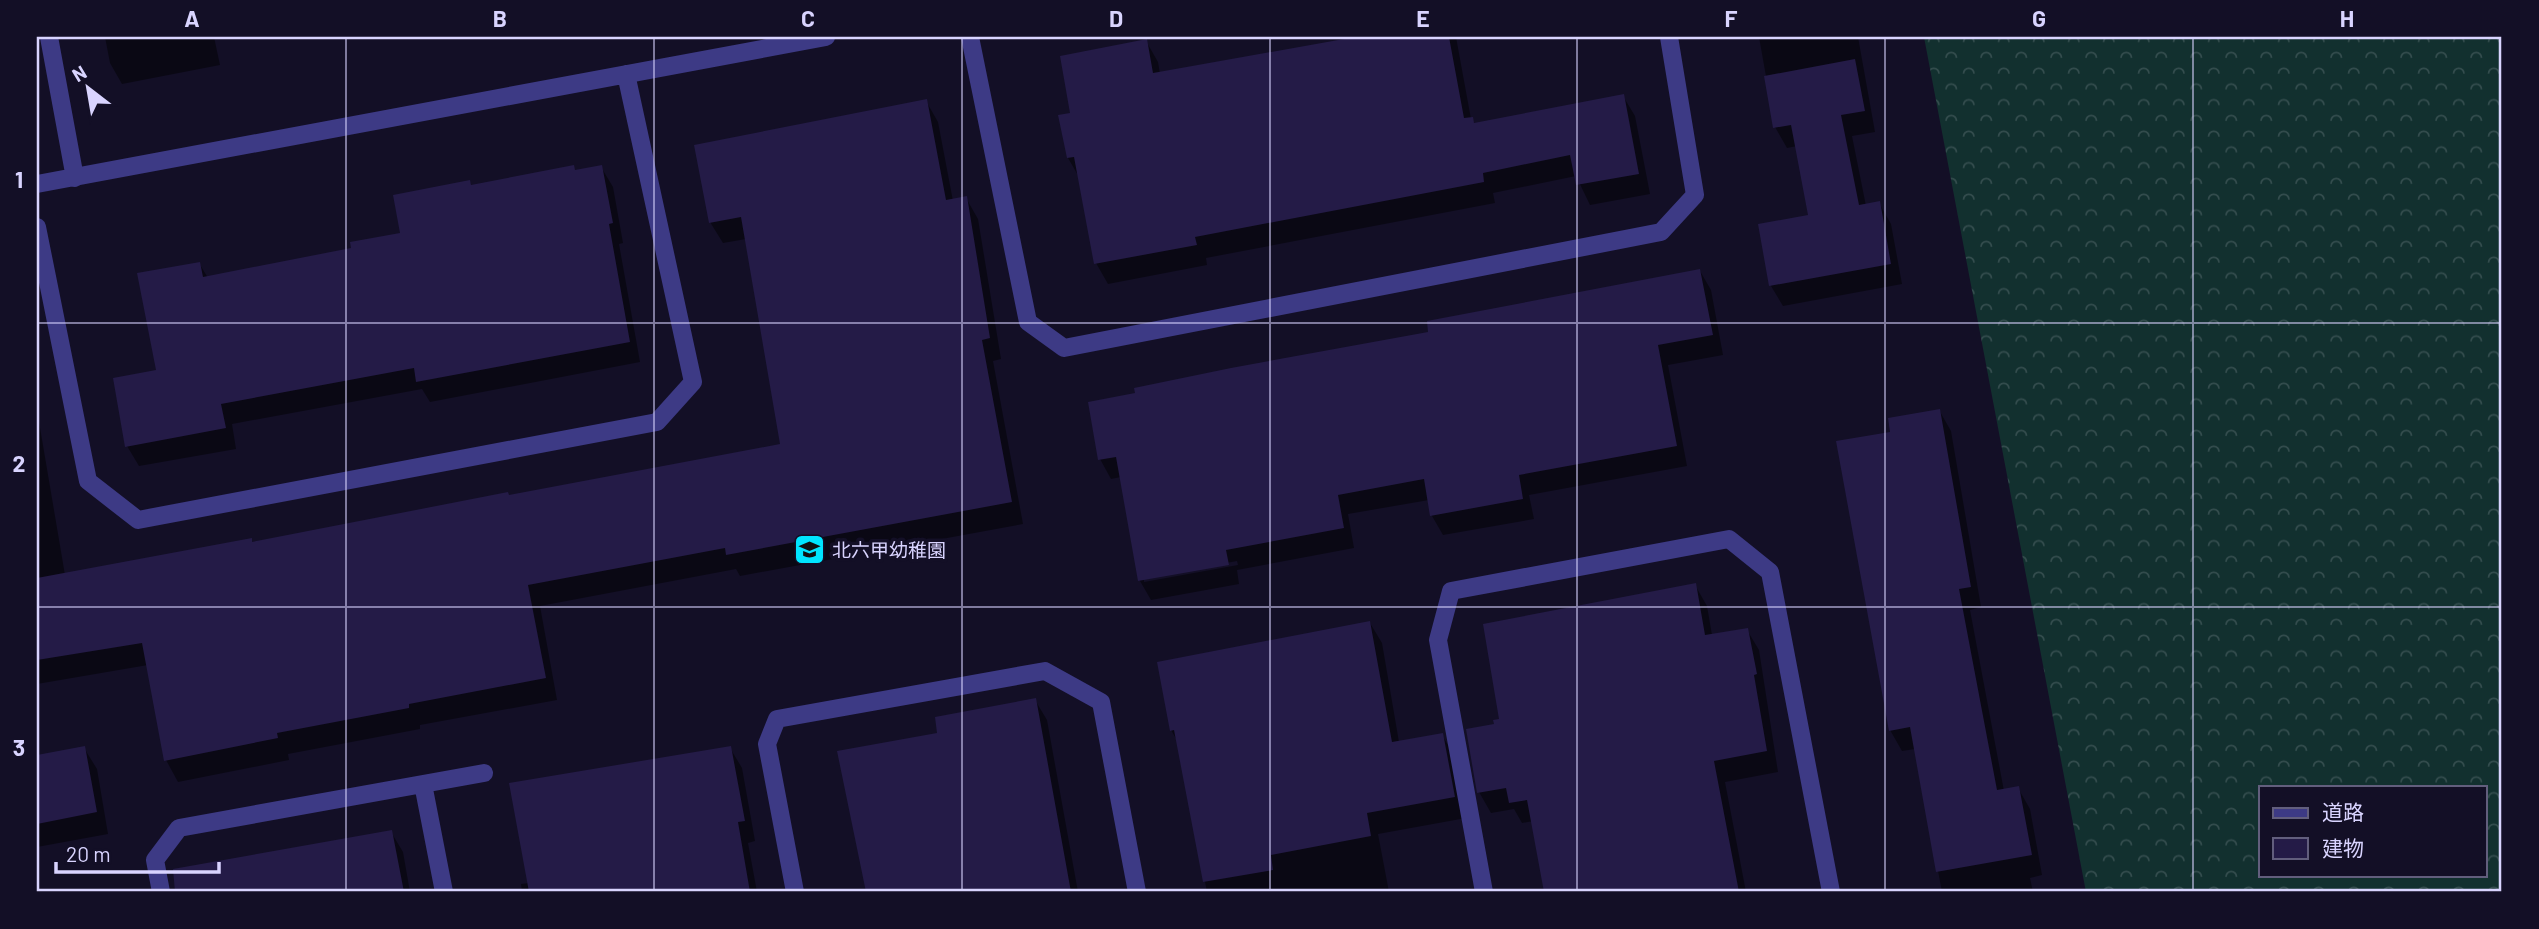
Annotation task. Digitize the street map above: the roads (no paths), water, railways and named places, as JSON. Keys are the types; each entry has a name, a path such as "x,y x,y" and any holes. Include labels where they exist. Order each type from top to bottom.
{"street":[{"path":"48,37 75,178"},
{"path":"37,184 826,37"},
{"path":"970,37 1028,321 1064,348 1661,232 1695,195 1668,37"},
{"path":"37,227 88,481 138,520 657,422 693,382 626,74"},
{"path":"1484,892 1438,640 1451,591 1729,539 1770,572 1831,892"},
{"path":"794,892 767,744 777,719 1045,671 1101,702 1137,892"},
{"path":"161,892 155,860 179,828 484,773"},
{"path":"423,784 444,892"}],"place":[{"name":"北六甲幼稚園","path":"809,549"}]}
